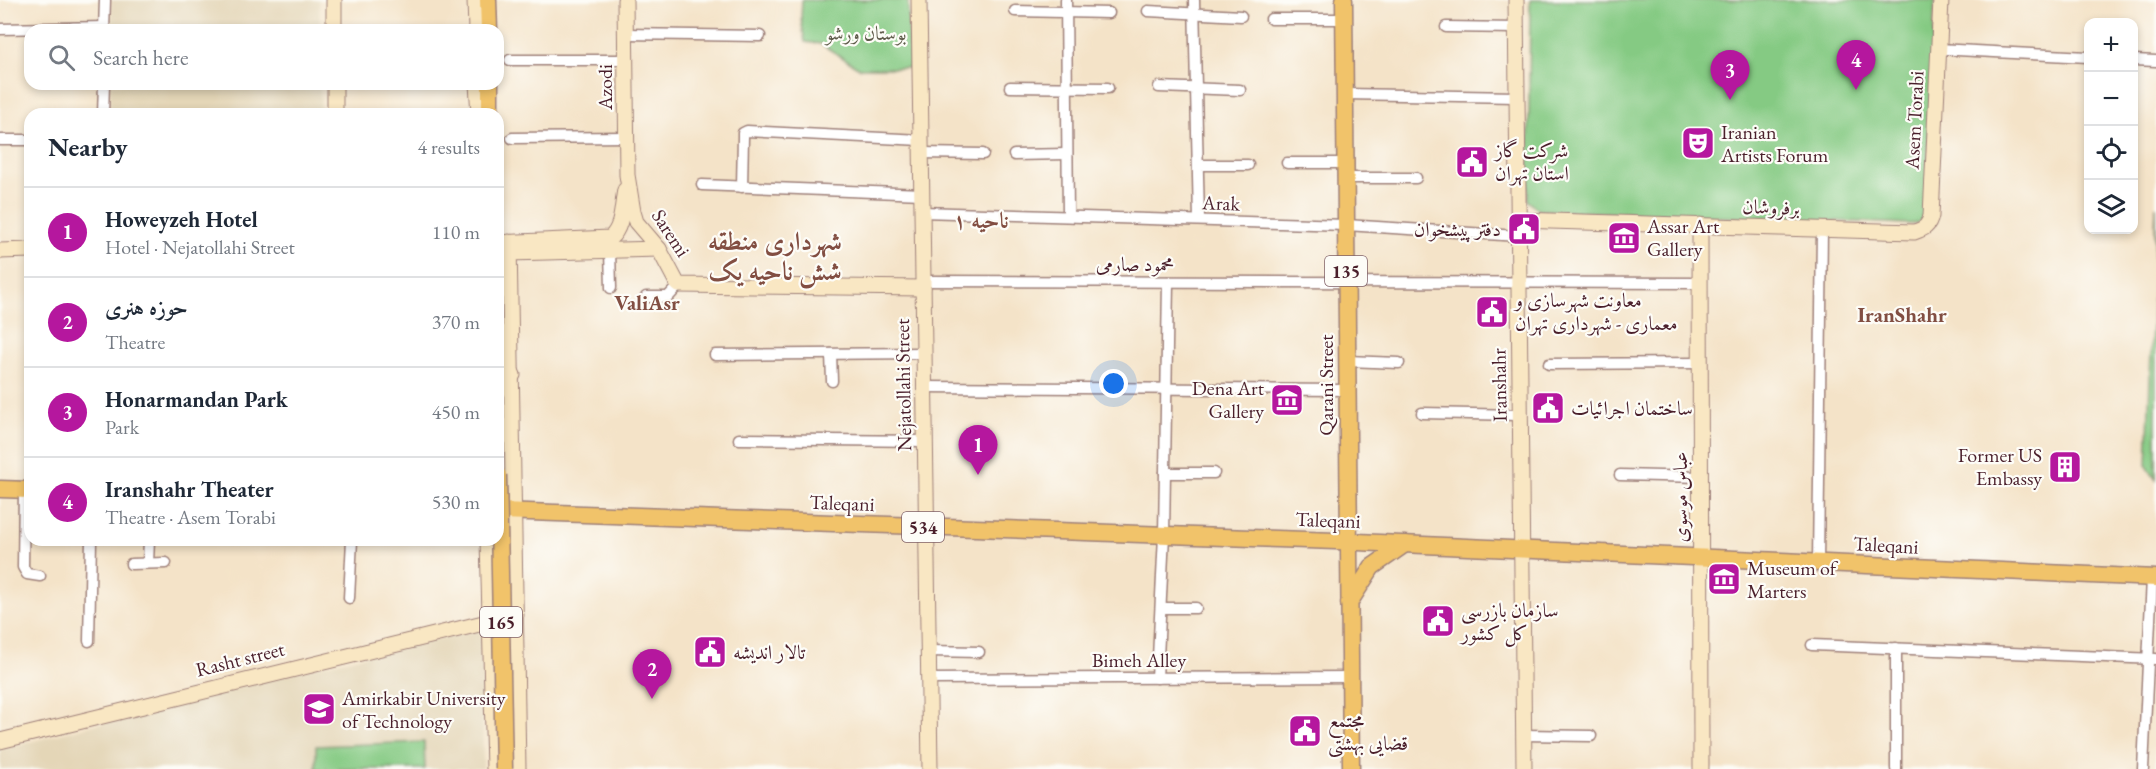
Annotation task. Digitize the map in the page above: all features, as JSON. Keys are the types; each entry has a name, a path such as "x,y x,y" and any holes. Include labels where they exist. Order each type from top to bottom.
{"main road":[{"path":"488,0 489,24"},
{"name":"Qarani Street","path":"1344,0 1351,769"},
{"path":"490,90 490,108"},
{"path":"0,489 24,490"},
{"name":"Taleqani","path":"506,512 1405,544 2154,578"},
{"path":"1348,604 1372,567 1405,544"},
{"name":"165","path":"499,546 504,769"}],"street":[{"path":"104,24 105,0"},
{"path":"334,0 334,24"},
{"path":"475,0 476,24"},
{"name":"Azodi","path":"625,0 627,175"},
{"name":"Nejatollahi Street","path":"919,0 930,769"},
{"path":"1066,0 1068,216"},
{"path":"1194,0 1199,220"},
{"name":"Iranshahr","path":"1516,0 1524,769"},
{"name":"Asem Torabi","path":"1914,232 1922,230 1930,219 1941,0"},
{"path":"1015,11 1110,13"},
{"path":"1148,11 1241,16"},
{"path":"1271,19 1344,19"},
{"path":"1446,27 1516,28"},
{"path":"0,29 24,29"},
{"path":"626,34 760,36"},
{"path":"1938,49 2084,57"},
{"path":"510,60 626,60"},
{"path":"2138,60 2156,61"},
{"path":"1010,87 1108,88"},
{"path":"1159,87 1240,90"},
{"path":"103,108 104,90"},
{"path":"335,90 335,108"},
{"path":"477,90 478,108"},
{"path":"1345,94 1517,97"},
{"path":"742,187 743,133 747,131 921,146 982,154"},
{"path":"512,138 627,137"},
{"path":"0,140 24,140"},
{"path":"1014,155 1067,154"},
{"path":"1287,163 1416,178"},
{"path":"1198,165 1248,165"},
{"path":"504,247 610,238 614,235 620,222 627,175"},
{"name":"Saremi","path":"627,175 636,222 659,249 679,285 923,284"},
{"path":"702,185 922,194"},
{"name":"Arak","path":"922,212 1518,228"},
{"name":"برفروشان","path":"1518,228 1700,225 1914,232"},
{"name":"عباس موسوی","path":"1700,225 1701,769"},
{"path":"1818,563 1822,229"},
{"path":"504,247 659,249"},
{"path":"504,247 513,375 513,420 506,512 516,615 518,769"},
{"path":"0,251 24,250"},
{"path":"610,250 611,288"},
{"path":"1157,678 1164,535 1168,282"},
{"name":"محمود صارمی","path":"923,284 1700,283"},
{"path":"646,297 668,297 679,285"},
{"path":"715,355 924,353"},
{"path":"831,354 832,381"},
{"path":"1347,361 1399,363"},
{"path":"1549,364 1701,363"},
{"path":"504,365 509,367 513,375"},
{"path":"925,387 1347,390"},
{"path":"1422,413 1520,415"},
{"path":"504,436 511,431 513,420"},
{"path":"739,439 925,441"},
{"path":"1165,473 1214,473"},
{"path":"1620,475 1701,477"},
{"path":"24,546 23,567 27,574 40,576"},
{"path":"89,640 95,626 92,546"},
{"path":"148,564 149,546"},
{"path":"349,598 352,546"},
{"name":"165","path":"488,546 494,769"},
{"path":"131,564 166,563"},
{"path":"2143,769 2152,659 2154,578"},
{"path":"1161,608 1196,608"},
{"name":"Rasht street","path":"0,741 516,615"},
{"path":"1812,645 2152,659"},
{"path":"1896,648 1896,769"},
{"path":"928,651 979,652"},
{"name":"Bimeh Alley","path":"929,679 1349,677"},
{"path":"1523,735 1591,736"}],"shaded area":[{"path":"112,0 319,0 320,24 111,24"},
{"path":"110,90 320,90 321,108 110,108"},
{"name":"Amirkabir University of Technology","path":"482,629 483,769 0,769 0,750 312,668"}],"green space":[{"name":"بوستان ورشو","path":"802,0 908,0 910,68 859,68 821,44 805,42 801,19"},
{"path":"1530,0 1935,0 1926,215 1918,223 1911,224 1539,210 1528,201"},
{"path":"2156,206 2156,480 2147,466"},
{"path":"424,742 425,769 316,769 316,746"}],"place":[{"name":"Iranshahr Theater","path":"1856,90"},
{"name":"Honarmandan Park","path":"1730,100"},
{"name":"Iranian Artists Forum","path":"1698,143"},
{"name":"شرکت گاز استان تهران","path":"1472,162"},
{"name":"دفتر پیشخوان","path":"1524,229"},
{"name":"Assar Art Gallery","path":"1624,238"},
{"name":"معاونت شهرسازی و معماری - شهرداری تهران","path":"1492,312"},
{"name":"Dena Art Gallery","path":"1287,400"},
{"name":"ساختمان اجرائیات","path":"1548,408"},
{"name":"Former US Embassy","path":"2065,467"},
{"name":"Howeyzeh Hotel","path":"978,475"},
{"name":"Museum of Marters","path":"1724,579"},
{"name":"سازمان بازرسی کل کشور","path":"1438,621"},
{"name":"تالار اندیشه","path":"710,652"},
{"name":"حوزه هنری","path":"652,699"},
{"name":"Amirkabir University of Technology","path":"319,709"},
{"name":"مجتمع قضایی بهشتی","path":"1305,731"}],"district":[{"name":"ناحیه ۱","path":"981,220"},
{"name":"شهرداری منطقه شش ناحیه یک","path":"775,256"},
{"name":"ValiAsr","path":"647,302"},
{"name":"IranShahr","path":"1902,314"}]}
